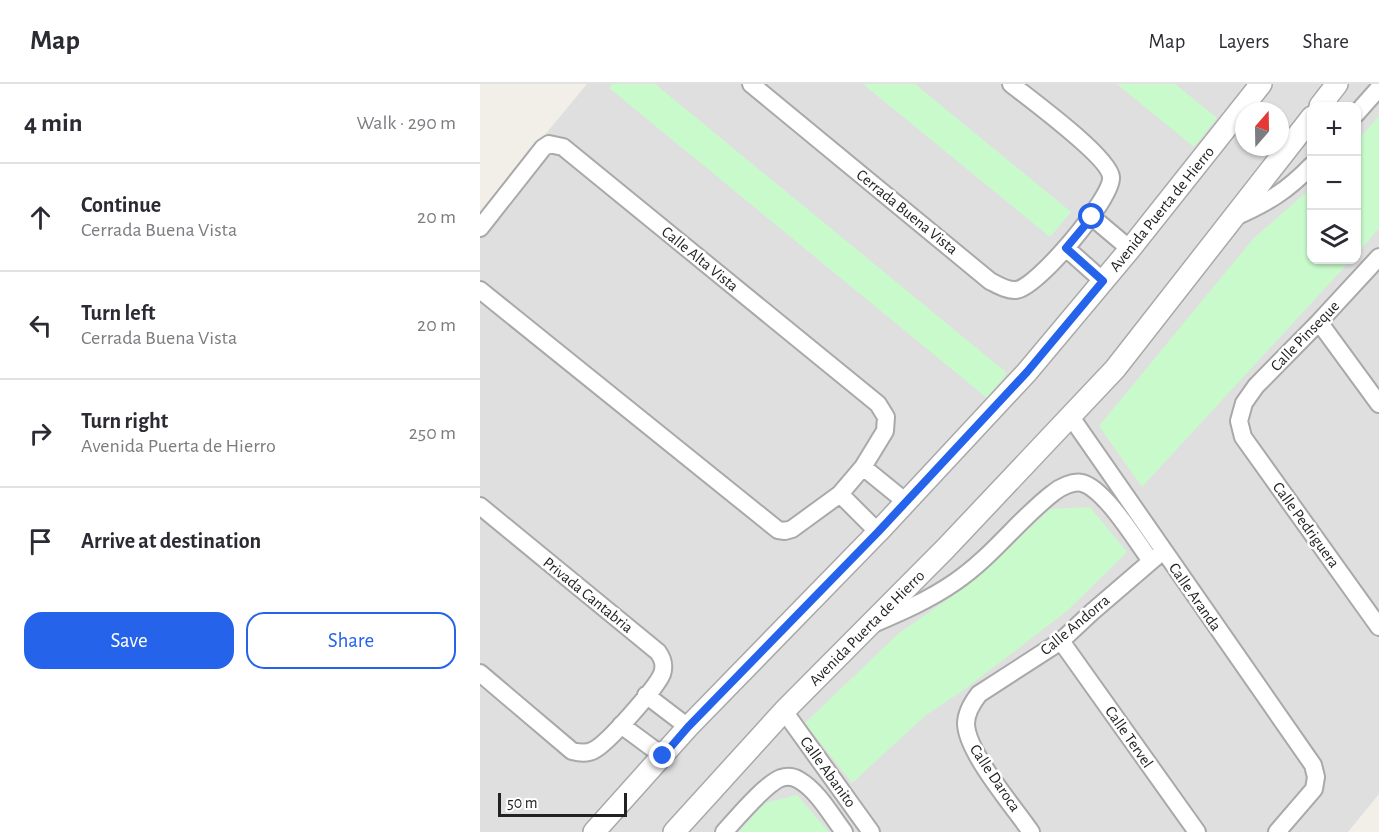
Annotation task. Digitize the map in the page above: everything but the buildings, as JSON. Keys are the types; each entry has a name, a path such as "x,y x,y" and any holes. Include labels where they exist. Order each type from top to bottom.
{"street":[{"name":"Cerrada Buena Vista","path":"751,84 990,281 1016,290 1025,287 1066,248 1092,217 1109,188 1111,176 1105,163 1011,84"},
{"name":"Avenida Puerta de Hierro","path":"594,832 688,727 878,532 1027,372 1130,249 1261,84"},
{"path":"1323,102 1337,84"},
{"path":"1361,108 1379,88"},
{"name":"Avenida Puerta de Hierro","path":"674,832 784,711 1115,369 1307,122"},
{"name":"Calle Alta Vista","path":"480,228 543,148 549,144 563,147 878,404 886,417 885,431 863,467 840,494 792,529 778,530 480,290"},
{"path":"1234,217 1267,202 1288,188 1307,169"},
{"path":"1092,217 1130,249"},
{"path":"1066,248 1103,281"},
{"name":"Calle Pinseque","path":"1239,421 1244,403 1256,386 1379,256"},
{"path":"1319,322 1379,404"},
{"name":"Calle Aranda","path":"1071,417 1157,556 1313,765 1316,777 1314,789 1277,832"},
{"name":"Calle Pedriguera","path":"1239,421 1243,437 1379,627"},
{"path":"863,467 906,502"},
{"name":"Calle Aranda","path":"868,626 910,608 955,582 995,549 1054,492 1066,485 1079,482 1102,495 1157,556"},
{"path":"840,494 878,532"},
{"name":"Privada Cantabria","path":"480,506 658,652 664,666 662,673 646,695 621,725 592,752 580,753 572,751 480,673"},
{"name":"Calle Andorra","path":"966,722 970,706 978,694 1061,641 1157,556"},
{"name":"Calle Tervel","path":"1061,641 1197,832"},
{"path":"646,695 688,727"},
{"name":"Calle Abanito","path":"784,711 872,832"},
{"name":"Calle Daroca","path":"966,722 972,749 1031,832"},
{"path":"621,725 663,756"},
{"name":"Calle Abanito","path":"724,832 770,785 781,778 790,777 797,779 811,790 844,832"}],"shaded area":[{"path":"587,84 1379,84 1379,794 1348,832 480,832 480,213"}],"green space":[{"path":"612,84 655,84 1007,373 987,398 609,88"},
{"path":"863,84 915,84 1071,212 1050,237"},
{"path":"1117,84 1175,84 1217,118 1194,147"},
{"path":"1379,116 1379,228 1361,249 1361,156 1361,136"},
{"path":"1307,192 1307,264 1347,264 1142,487 1099,426 1253,239"},
{"path":"1090,507 1127,552 1067,611 965,689 926,715 852,783 805,723 898,634 975,580 1050,509"},
{"path":"797,795 829,832 739,832 765,803"}],"route":[{"path":"663,756 688,727 878,532 1027,372 1103,281 1066,248 1092,217"}]}
